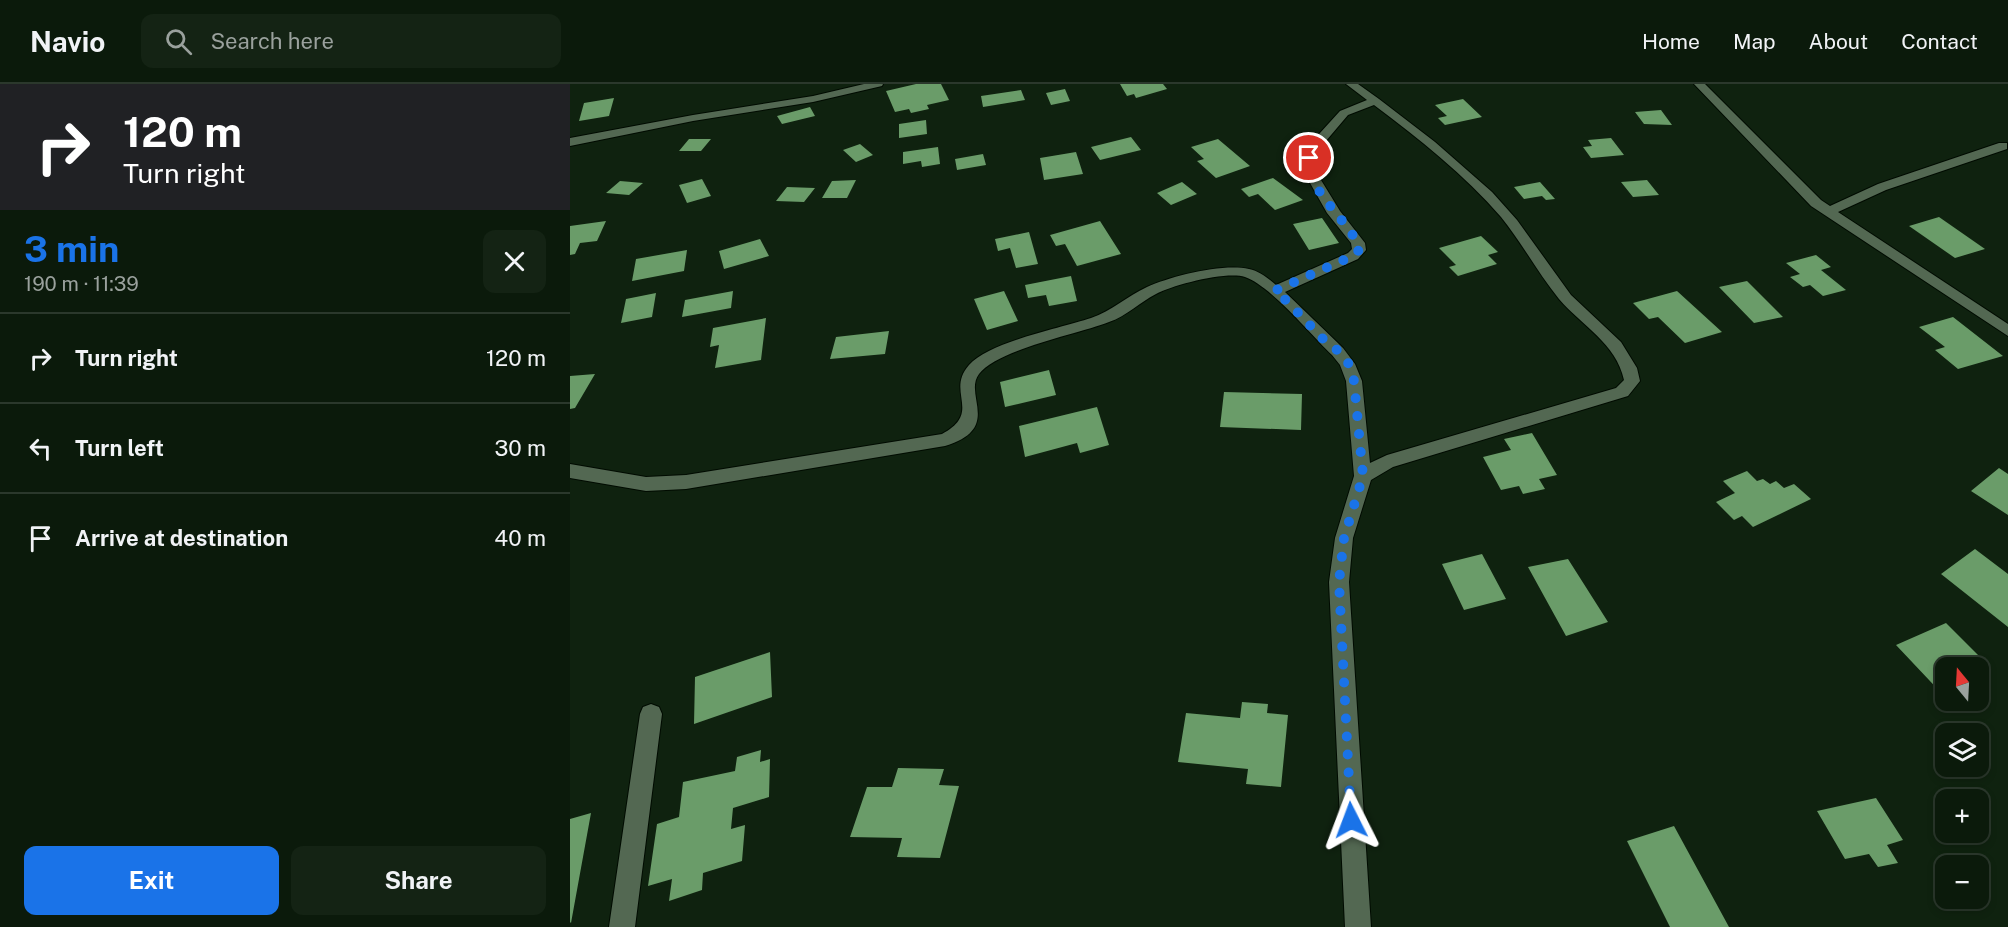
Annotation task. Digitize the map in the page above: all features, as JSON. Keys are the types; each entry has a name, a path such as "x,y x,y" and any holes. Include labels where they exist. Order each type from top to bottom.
{"street":[{"path":"570,142 693,118 813,99 878,84"},
{"path":"1352,84 1447,159 1505,214 1565,298 1617,348 1630,366 1632,381 1622,392 1387,462 1363,476"},
{"path":"1699,84 1805,192 1828,212 2008,331"},
{"path":"1274,291 1353,256 1359,250 1358,243 1334,213 1307,167 1314,147 1344,113 1375,101"},
{"path":"1828,212 1882,187 2002,146"},
{"path":"570,471 646,484 686,482 945,440 959,435 968,428 971,421 968,377 973,369 984,361 1035,339 1104,319 1118,313 1150,291 1167,284 1240,271 1248,273 1287,301 1323,339 1342,354 1350,366 1354,381 1363,476 1344,538 1339,582 1358,927"},
{"path":"622,927 651,714"}],"building":[{"path":"916,84 941,84 949,100 927,105 929,109 911,113 909,109 895,112 886,91"},
{"path":"1120,84 1163,84 1167,89 1136,98 1134,94 1127,96"},
{"path":"1065,89 1070,101 1051,105 1046,93"},
{"path":"1021,90 1025,100 983,107 981,96"},
{"path":"614,98 609,116 579,121 584,103"},
{"path":"1463,99 1482,117 1445,125 1438,118 1447,116 1435,105"},
{"path":"810,107 815,116 782,124 777,116"},
{"path":"1661,110 1672,125 1644,124 1635,112"},
{"path":"926,120 927,134 899,138 899,124"},
{"path":"1131,137 1141,150 1100,160 1091,147"},
{"path":"1611,138 1624,155 1591,158 1583,147 1592,146 1588,140"},
{"path":"689,139 711,139 701,151 679,151"},
{"path":"1218,139 1250,166 1216,178 1197,161 1204,159 1191,147"},
{"path":"860,144 873,155 856,162 843,150"},
{"path":"938,147 940,164 922,167 921,161 903,164 903,152"},
{"path":"1076,152 1083,174 1044,180 1040,158"},
{"path":"983,154 986,165 957,170 955,159"},
{"path":"1273,178 1303,200 1275,210 1258,194 1249,197 1241,189"},
{"path":"702,179 711,196 687,203 679,185"},
{"path":"856,180 847,198 822,198 832,181"},
{"path":"1647,180 1659,195 1633,197 1621,182"},
{"path":"620,181 643,183 629,195 606,193"},
{"path":"1182,182 1197,194 1171,205 1157,193"},
{"path":"1540,182 1555,199 1546,200 1542,196 1524,199 1514,187"},
{"path":"787,187 815,188 804,202 776,201"},
{"path":"1939,217 1985,249 1955,258 1909,226"},
{"path":"1322,218 1339,243 1309,250 1293,224"},
{"path":"606,221 597,241 580,243 575,254 570,255 570,226"},
{"path":"1100,221 1121,254 1077,266 1065,244 1056,246 1050,235"},
{"path":"1029,232 1038,264 1016,268 1010,248 998,251 995,239"},
{"path":"1481,236 1498,252 1488,255 1497,264 1458,276 1449,267 1456,265 1439,248"},
{"path":"760,239 769,256 724,269 719,251"},
{"path":"687,250 684,271 632,281 636,259"},
{"path":"1816,255 1831,267 1821,270 1846,290 1823,296 1810,285 1803,287 1790,277 1800,274 1786,263"},
{"path":"1071,276 1077,301 1049,306 1046,295 1028,298 1025,285"},
{"path":"1747,281 1783,317 1754,323 1719,287"},
{"path":"733,291 731,308 682,317 685,300"},
{"path":"1004,291 1018,321 987,330 974,299"},
{"path":"1677,291 1722,332 1685,343 1658,317 1649,319 1633,303"},
{"path":"656,293 652,317 621,323 626,299"},
{"path":"1953,317 2003,356 1958,369 1935,350 1945,347 1919,327"},
{"path":"766,318 761,360 715,368 719,345 710,347 713,328"},
{"path":"889,331 885,354 830,359 836,337"},
{"path":"1049,370 1056,395 1005,407 1000,382"},
{"path":"595,374 575,408 570,409 570,376"},
{"path":"1224,392 1302,394 1301,430 1220,427"},
{"path":"1097,407 1109,445 1080,453 1077,443 1025,457 1019,426"},
{"path":"1532,433 1557,475 1539,479 1545,489 1523,494 1519,486 1501,490 1483,457 1511,450 1504,439"},
{"path":"1999,468 2008,474 2008,515 1971,491"},
{"path":"1747,471 1757,481 1763,479 1770,484 1776,481 1784,488 1794,484 1811,499 1753,527 1742,516 1734,520 1716,502 1735,493 1723,481"},
{"path":"1975,549 2008,574 2008,627 1941,574"},
{"path":"1482,554 1506,599 1464,610 1442,564"},
{"path":"1568,559 1608,622 1566,636 1528,567"},
{"path":"1946,623 1980,657 1935,657 1935,686 1896,645"},
{"path":"770,652 772,697 694,724 695,677"},
{"path":"1242,702 1268,704 1267,713 1288,715 1281,787 1246,784 1248,769 1178,762 1186,713 1240,718"},
{"path":"761,750 760,762 770,759 769,797 733,808 731,829 745,825 742,861 703,873 702,890 669,901 672,879 648,886 657,824 679,817 683,782 735,771 737,757"},
{"path":"898,768 944,769 939,785 959,786 940,858 897,857 902,838 850,837 867,787 892,787"},
{"path":"1876,798 1903,840 1887,845 1898,863 1878,867 1869,854 1845,859 1817,811"},
{"path":"591,813 571,923 570,819"},
{"path":"1674,826 1729,927 1670,927 1627,841"}],"route":[{"path":"1309,158 1307,167 1320,191 1358,243 1359,250 1353,256 1329,268 1274,291 1303,316 1323,339 1342,354 1350,366 1354,381 1363,476 1344,538 1339,582 1351,820"}]}
